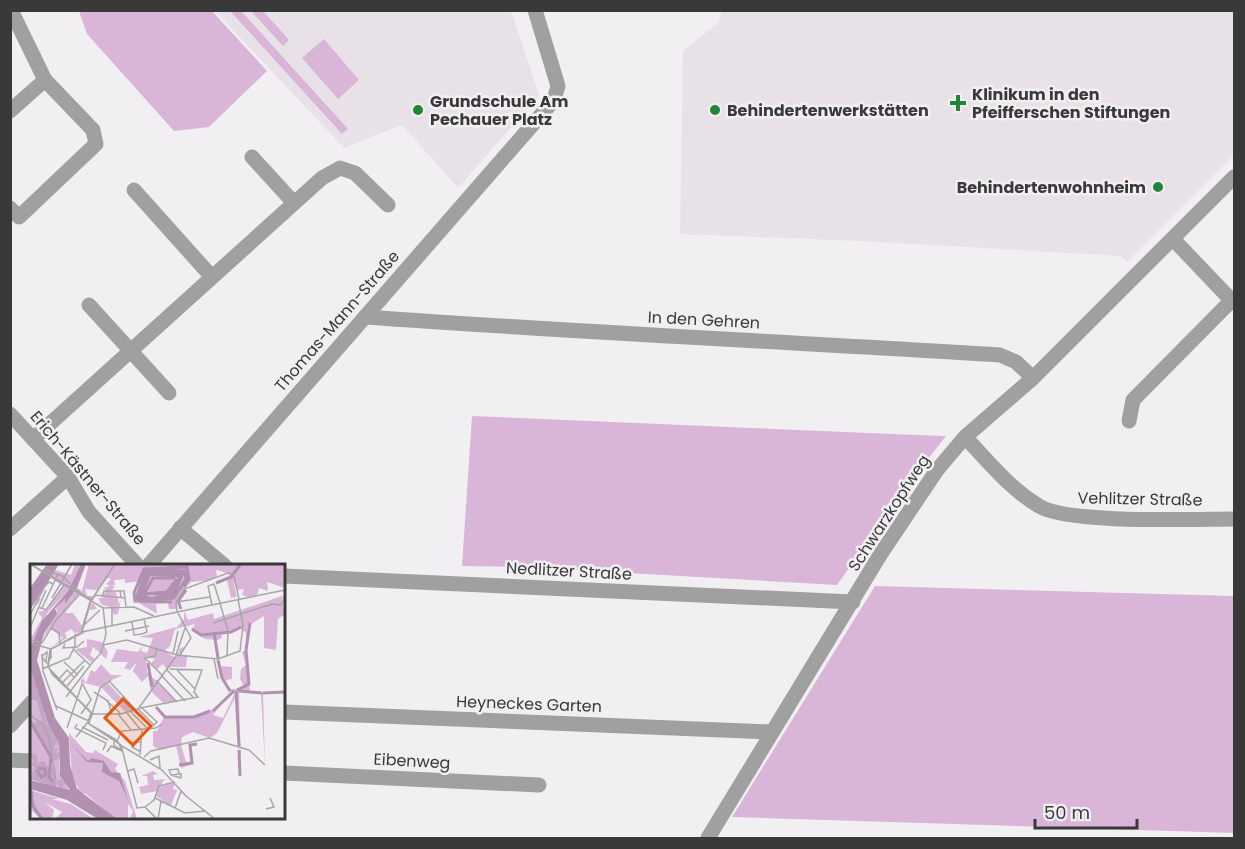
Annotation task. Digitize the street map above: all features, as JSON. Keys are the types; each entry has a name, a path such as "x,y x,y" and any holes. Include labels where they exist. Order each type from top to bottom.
{"street":[{"path":"10,208 19,218 96,144 93,130 45,80 11,10"},
{"name":"Thomas-Mann-Straße","path":"150,564 554,100 558,86 535,10"},
{"path":"10,111 45,80"},
{"path":"252,157 294,202"},
{"path":"33,439 322,178 340,168 355,173 388,205"},
{"name":"Schwarzkopfweg","path":"708,838 915,500 965,437 1033,378 1234,177"},
{"path":"134,190 212,276"},
{"path":"1129,422 1133,400 1234,301 1173,239"},
{"path":"89,305 169,393"},
{"name":"In den Gehren","path":"365,316 592,333 833,344 1000,355 1016,362 1033,378"},
{"name":"Erich-Kästner-Straße","path":"10,414 68,477 89,512 136,564"},
{"name":"Vehlitzer Straße","path":"965,437 1019,492 1040,508 1069,516 1234,519"},
{"path":"10,529 68,477"},
{"path":"180,528 223,564"},
{"name":"Nedlitzer Straße","path":"285,576 853,603"},
{"path":"10,726 30,704"},
{"name":"Heyneckes Garten","path":"285,711 772,732"},
{"path":"10,760 30,761"},
{"name":"Eibenweg","path":"285,773 539,784"}],"shaded area":[{"path":"79,11 212,11 267,71 209,127 174,131 87,34"},
{"name":"Grundschule Am Pechauer Platz","path":"215,11 511,11 539,95 458,188 402,125 344,148"},
{"path":"230,11 241,11 348,129 342,134"},
{"path":"251,11 263,11 289,40 283,46"},
{"name":"Klinikum in den Pfeifferschen Stiftungen","path":"722,11 1234,11 1234,155 1127,262 1121,256 859,241 680,234 683,51 718,23"},
{"path":"324,39 359,80 338,99 302,58"},
{"path":"472,416 946,436 903,491 837,585 523,567 462,566"},
{"path":"875,586 1234,596 1234,833 732,817"}],"place":[{"name":"Klinikum in den Pfeifferschen Stiftungen","path":"958,103"},
{"name":"Grundschule Am Pechauer Platz","path":"418,110"},
{"name":"Behindertenwerkstätten","path":"715,110"},
{"name":"Behindertenwohnheim","path":"1158,187"}]}
